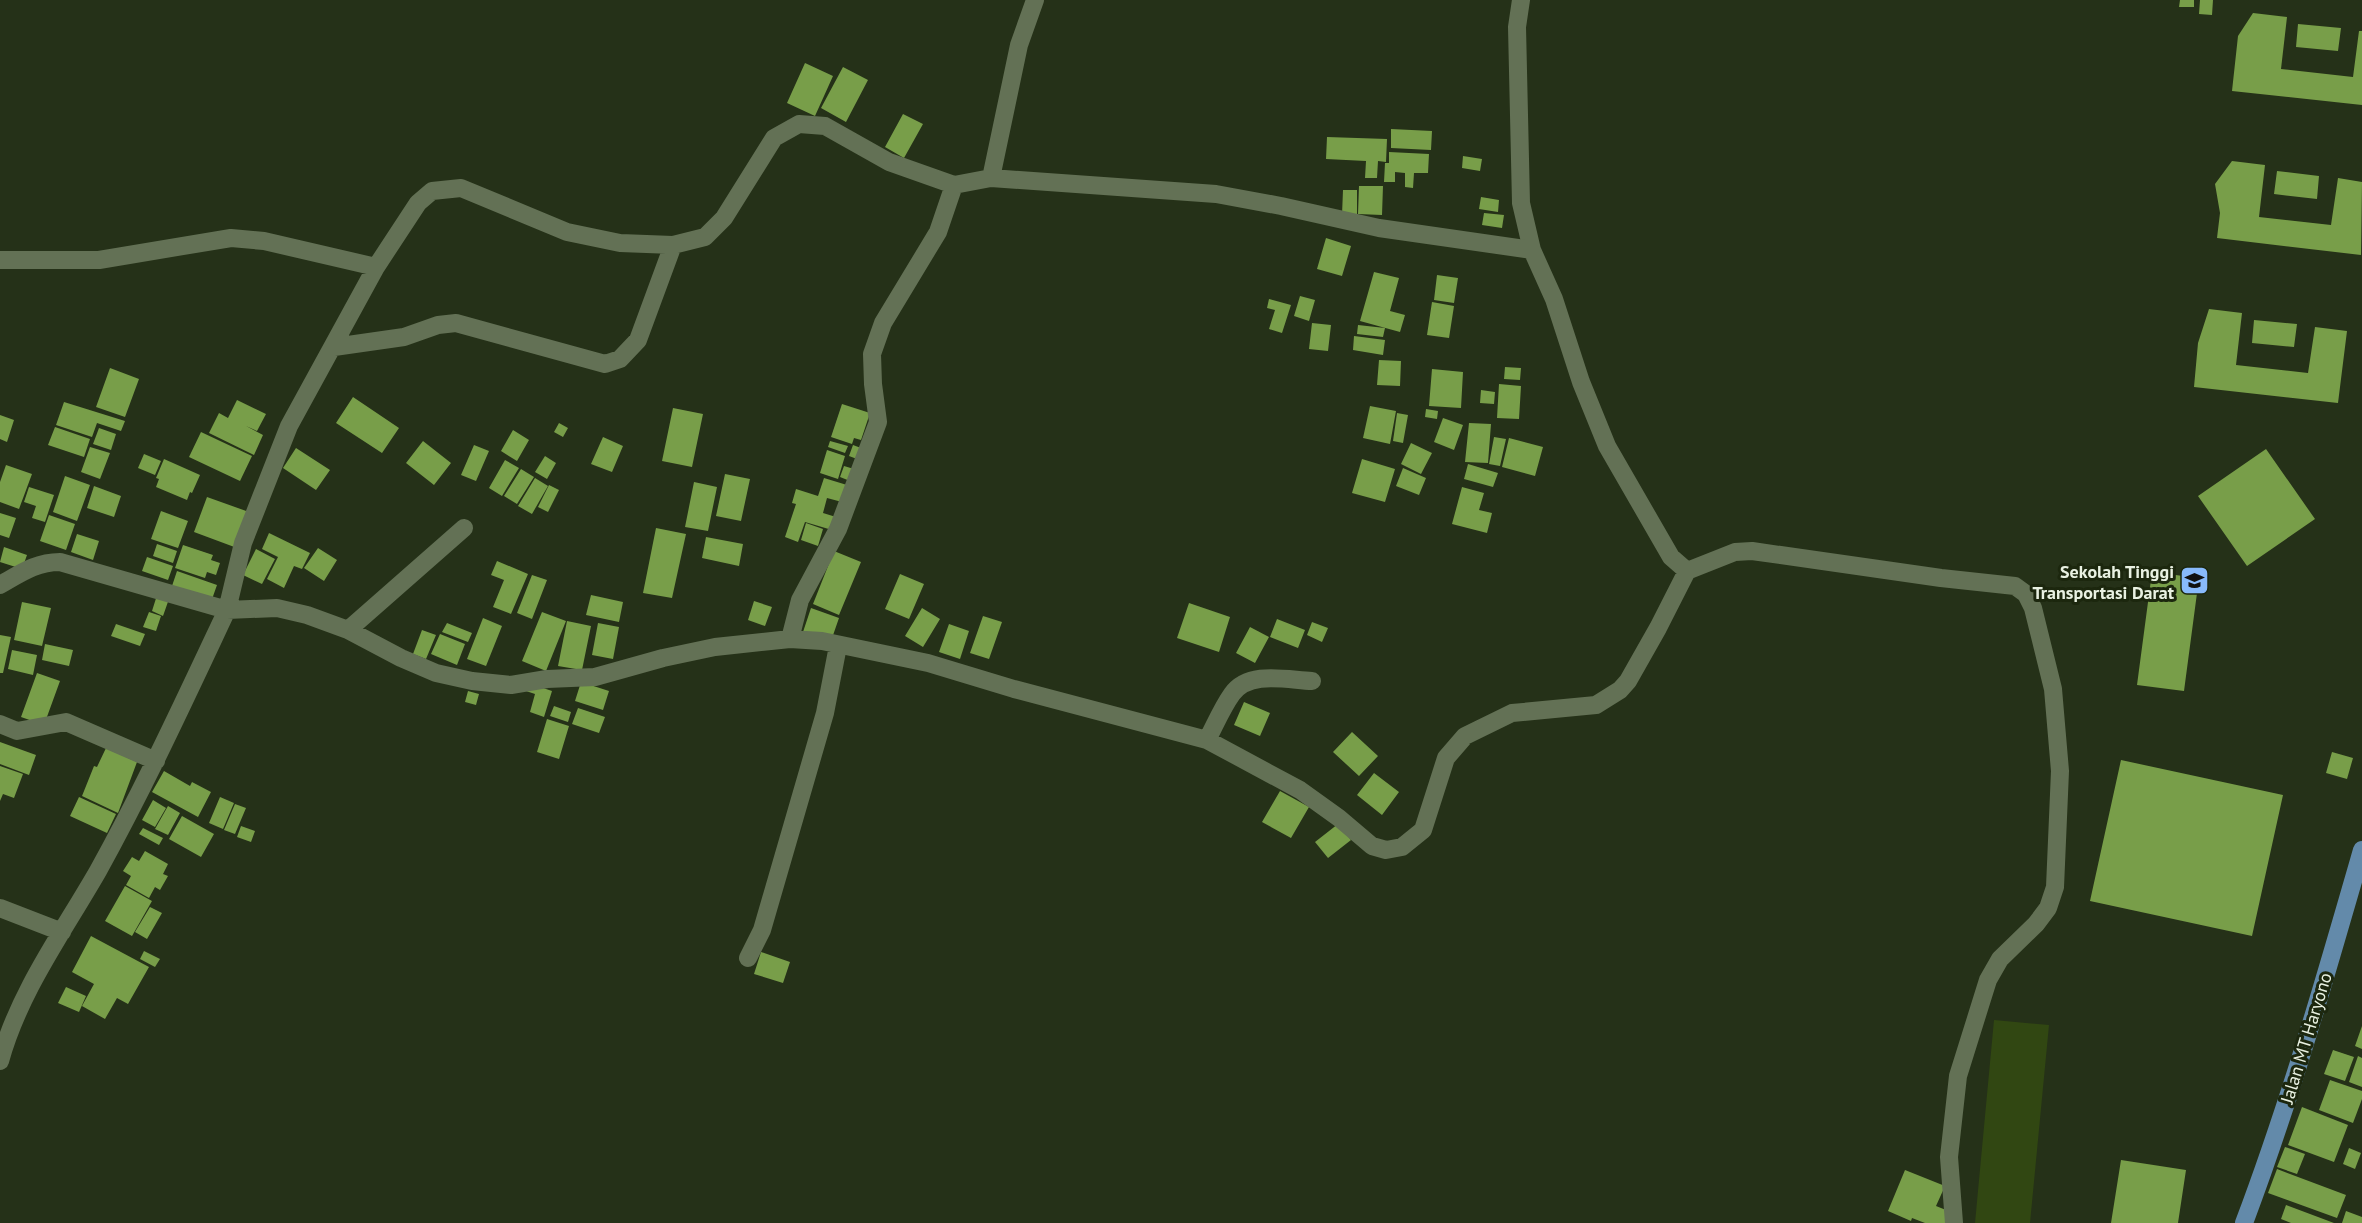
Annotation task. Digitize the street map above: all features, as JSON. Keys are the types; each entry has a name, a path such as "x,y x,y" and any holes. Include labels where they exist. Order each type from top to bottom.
{"main road":[{"name":"Jalan MT Haryono","path":"2244,1223 2308,1036 2362,850"}],"street":[{"path":"991,178 1019,45 1035,0"},
{"path":"1521,0 1516,27 1521,203 1532,250 1554,299 1581,381 1607,446 1671,557 1687,571"},
{"path":"0,1061 27,992 98,870 156,761 227,609 243,543 289,426 376,267 418,203 432,191 443,188 461,188 567,232 620,243 673,245 705,237 724,218 774,138 799,124 825,126 889,162 954,185 991,178 1216,194 1379,228 1532,250"},
{"path":"790,639 800,600 838,529 878,422 872,354 883,323 938,232 954,185"},
{"path":"0,260 99,260 231,238 264,241 376,267"},
{"path":"334,347 404,337 438,325 456,322 605,364 620,359 638,340 673,245"},
{"path":"348,630 464,528"},
{"path":"0,585 32,566 46,562 60,562 227,609 277,608 307,615 348,630 401,658 436,673 472,681 511,685 547,679 595,677 663,658 715,647 790,639 822,641 928,663 1014,690 1207,740 1299,790 1339,818 1372,846 1386,850 1402,847 1423,830 1446,758 1465,736 1512,713 1596,705 1620,690 1658,628 1687,571 1735,552 1752,551 1941,578 2015,586 2026,594 2033,608 2053,690 2060,771 2055,887 2048,908 2036,924 2000,959 1988,980 1958,1076 1949,1157 1954,1223"},
{"path":"748,958 762,930 825,713 838,646"},
{"path":"1207,740 1232,692 1243,683 1266,678 1312,681"},
{"path":"0,724 17,731 66,722 156,761"},
{"path":"0,908 62,932"}],"green space":[{"path":"1994,1020 2049,1025 2030,1223 1975,1223"}],"building":[{"path":"2180,0 2194,0 2194,7 2179,7"},
{"path":"2200,0 2213,0 2212,15 2199,14"},
{"path":"2253,13 2287,17 2281,69 2353,77 2359,31 2362,31 2362,105 2232,91 2238,36"},
{"path":"2298,24 2341,28 2338,51 2296,47"},
{"path":"805,63 833,76 815,116 787,103"},
{"path":"843,67 868,80 846,122 821,108"},
{"path":"903,114 923,124 904,158 885,147"},
{"path":"1391,129 1432,131 1431,150 1391,148"},
{"path":"1327,137 1387,139 1386,162 1378,161 1377,178 1365,178 1366,161 1326,159"},
{"path":"1389,152 1429,154 1428,173 1414,173 1413,188 1405,187 1405,173 1395,172 1395,182 1384,182 1385,163 1389,163"},
{"path":"1463,156 1482,159 1480,171 1462,168"},
{"path":"2232,161 2265,165 2259,217 2331,225 2338,178 2362,182 2361,255 2217,238 2220,213 2215,184"},
{"path":"2277,171 2319,176 2317,199 2274,194"},
{"path":"1359,186 1383,186 1382,215 1358,214"},
{"path":"1343,190 1357,190 1357,216 1342,215"},
{"path":"1481,197 1499,200 1498,212 1479,209"},
{"path":"1484,213 1504,215 1502,228 1482,225"},
{"path":"1326,238 1351,246 1342,276 1317,269"},
{"path":"1374,272 1399,278 1390,311 1405,315 1400,332 1360,321"},
{"path":"1437,275 1458,278 1454,303 1434,300"},
{"path":"1300,296 1315,300 1309,321 1294,316"},
{"path":"1269,299 1291,305 1282,333 1269,329 1275,310 1267,308"},
{"path":"1432,302 1454,306 1449,338 1427,335"},
{"path":"2209,309 2242,313 2236,365 2308,373 2315,327 2347,331 2338,403 2194,387 2198,343"},
{"path":"2254,320 2297,324 2294,347 2252,343"},
{"path":"1312,323 1331,325 1328,351 1309,349"},
{"path":"1358,325 1385,328 1383,337 1357,334"},
{"path":"1354,336 1385,340 1383,355 1353,350"},
{"path":"1379,360 1401,361 1400,386 1377,385"},
{"path":"1505,367 1521,368 1520,380 1504,379"},
{"path":"110,368 139,379 125,417 96,407"},
{"path":"1432,369 1463,372 1461,408 1429,406"},
{"path":"1499,384 1521,386 1519,419 1497,418"},
{"path":"1481,390 1495,392 1494,404 1480,403"},
{"path":"353,397 399,428 382,453 336,423"},
{"path":"237,400 266,414 257,431 246,426 263,435 254,455 209,433 219,413 228,418"},
{"path":"64,402 125,421 121,431 97,423 92,437 56,425"},
{"path":"842,404 870,413 861,440 854,438 852,444 831,437"},
{"path":"1370,406 1396,411 1390,444 1363,438"},
{"path":"673,408 703,414 692,467 662,461"},
{"path":"1426,409 1438,411 1437,419 1425,417"},
{"path":"1397,413 1408,415 1403,443 1393,441"},
{"path":"0,415 14,420 7,442 0,439"},
{"path":"1443,418 1463,425 1454,450 1434,442"},
{"path":"559,423 568,428 563,437 554,432"},
{"path":"1469,423 1491,424 1488,463 1465,462"},
{"path":"55,427 90,439 84,457 48,445"},
{"path":"99,428 116,434 111,450 93,444"},
{"path":"513,430 529,440 517,461 501,451"},
{"path":"201,432 252,456 240,481 189,457"},
{"path":"603,437 623,446 612,472 591,464"},
{"path":"1494,437 1506,439 1500,466 1489,464"},
{"path":"1509,438 1543,447 1535,476 1502,467"},
{"path":"423,441 451,463 434,485 406,463"},
{"path":"830,441 848,446 845,453 828,447"},
{"path":"1411,443 1432,453 1421,474 1401,464"},
{"path":"474,445 489,451 476,481 461,475"},
{"path":"853,445 861,448 857,459 849,456"},
{"path":"90,447 110,453 100,479 81,472"},
{"path":"296,448 330,470 316,490 283,468"},
{"path":"2266,449 2315,519 2247,566 2198,496"},
{"path":"827,450 845,456 838,479 820,473"},
{"path":"144,454 161,461 155,475 138,468"},
{"path":"545,456 556,463 547,479 535,472"},
{"path":"164,459 200,475 187,500 156,487 159,479 156,478"},
{"path":"1362,459 1395,469 1385,502 1352,493"},
{"path":"505,460 519,468 502,496 489,488"},
{"path":"1468,464 1498,473 1493,487 1464,479"},
{"path":"6,465 32,474 19,509 0,502 0,482"},
{"path":"844,466 854,469 850,481 840,477"},
{"path":"1403,468 1426,478 1419,495 1396,486"},
{"path":"521,469 534,477 517,504 504,496"},
{"path":"725,474 750,479 741,521 716,516"},
{"path":"65,476 90,485 77,521 53,512"},
{"path":"535,478 548,486 532,514 518,506"},
{"path":"824,478 847,485 842,502 827,498 823,513 836,517 832,530 805,522 798,542 785,537 796,504 792,503 796,489 818,496"},
{"path":"694,482 717,487 708,531 685,527"},
{"path":"549,485 559,490 548,512 538,507"},
{"path":"94,486 121,496 114,517 87,508"},
{"path":"29,487 54,495 45,522 32,518 36,506 24,502"},
{"path":"1462,487 1484,493 1479,510 1492,513 1487,533 1452,524"},
{"path":"207,497 249,512 237,548 194,532"},
{"path":"161,511 188,521 178,548 151,539"},
{"path":"0,513 16,518 9,538 0,535"},
{"path":"49,515 75,524 66,550 40,541"},
{"path":"806,523 823,529 818,546 801,540"},
{"path":"656,528 686,534 672,598 643,593"},
{"path":"269,533 310,553 302,569 294,566 284,588 267,579 278,557 262,549"},
{"path":"77,534 99,541 93,560 71,552"},
{"path":"706,537 743,544 739,566 702,558"},
{"path":"157,544 177,551 173,563 153,556"},
{"path":"183,545 213,555 211,560 220,563 216,575 207,572 205,578 175,568"},
{"path":"4,547 27,555 22,569 0,562"},
{"path":"318,548 337,560 324,581 304,568"},
{"path":"256,549 275,559 262,584 243,575"},
{"path":"834,551 861,562 839,615 813,604"},
{"path":"147,557 173,566 168,580 142,571"},
{"path":"497,561 528,574 511,614 493,607 504,580 491,575"},
{"path":"177,571 217,585 211,602 171,589"},
{"path":"2152,572 2199,578 2184,691 2137,685"},
{"path":"900,574 924,584 909,619 885,609"},
{"path":"532,575 547,580 532,619 517,613"},
{"path":"158,592 170,596 163,616 152,611"},
{"path":"591,595 623,602 619,622 586,615"},
{"path":"754,601 772,607 765,626 748,620"},
{"path":"22,602 51,608 42,646 14,640"},
{"path":"1189,603 1230,617 1219,652 1177,638"},
{"path":"811,608 839,618 831,641 803,632"},
{"path":"922,608 940,619 923,647 905,636"},
{"path":"149,612 161,616 156,631 143,627"},
{"path":"542,612 566,621 546,671 522,661"},
{"path":"983,616 1002,622 989,659 970,653"},
{"path":"483,618 502,626 486,666 467,659"},
{"path":"1277,619 1305,630 1298,648 1270,637"},
{"path":"567,621 591,626 582,670 558,666"},
{"path":"1312,622 1328,628 1322,642 1307,635"},
{"path":"447,623 472,633 468,642 442,632"},
{"path":"598,623 619,627 613,659 592,655"},
{"path":"116,624 145,634 140,646 111,636"},
{"path":"949,624 969,631 960,659 939,652"},
{"path":"1250,627 1269,637 1255,663 1236,653"},
{"path":"422,630 436,635 426,659 413,654"},
{"path":"440,634 465,644 457,665 431,654"},
{"path":"0,635 11,637 3,673 0,673"},
{"path":"45,644 73,650 69,666 42,660"},
{"path":"12,650 37,655 33,675 8,669"},
{"path":"37,673 60,681 44,725 21,717"},
{"path":"581,682 609,691 603,710 575,701"},
{"path":"528,683 552,691 544,717 530,712 535,694 526,691"},
{"path":"468,691 479,694 476,705 465,702"},
{"path":"1244,702 1270,713 1260,736 1234,725"},
{"path":"554,706 571,712 568,722 550,716"},
{"path":"578,708 605,717 599,733 572,724"},
{"path":"547,719 569,726 559,759 537,752"},
{"path":"1352,732 1378,756 1359,776 1333,752"},
{"path":"0,742 36,755 29,775 0,764"},
{"path":"106,748 137,762 118,813 82,796 94,766 97,767"},
{"path":"2332,752 2353,758 2347,779 2326,773"},
{"path":"2121,760 2283,795 2252,936 2090,901"},
{"path":"0,766 23,774 14,798 3,794 0,801"},
{"path":"164,771 190,786 192,782 211,792 198,817 152,792"},
{"path":"1374,773 1399,792 1382,815 1357,795"},
{"path":"1280,791 1309,807 1291,838 1262,822"},
{"path":"79,797 116,814 107,833 70,816"},
{"path":"220,797 234,803 223,829 209,823"},
{"path":"153,800 166,808 155,827 142,820"},
{"path":"235,804 246,808 235,834 224,830"},
{"path":"168,806 180,813 168,835 155,829"},
{"path":"182,816 214,834 201,857 169,839"},
{"path":"1338,824 1351,840 1328,858 1315,842"},
{"path":"241,826 255,831 251,842 237,837"},
{"path":"143,828 163,838 159,845 139,834"},
{"path":"145,851 168,864 163,874 168,876 160,890 155,887 149,898 126,885 131,876 123,871 132,857 139,861"},
{"path":"125,886 152,901 132,936 105,921"},
{"path":"150,907 162,913 147,939 135,932"},
{"path":"91,936 149,967 128,1004 117,998 105,1019 82,1006 94,984 72,972"},
{"path":"144,951 160,959 155,967 140,959"},
{"path":"761,952 790,962 783,983 754,974"},
{"path":"66,987 86,996 79,1012 58,1003"},
{"path":"2362,1026 2362,1049 2355,1046"},
{"path":"2333,1050 2354,1057 2345,1081 2324,1074"},
{"path":"2358,1056 2362,1058 2362,1087 2349,1082"},
{"path":"2330,1080 2362,1091 2362,1099 2353,1123 2319,1110"},
{"path":"2302,1107 2348,1125 2334,1162 2288,1145"},
{"path":"2285,1147 2305,1154 2297,1174 2277,1167"},
{"path":"2349,1148 2361,1153 2355,1169 2343,1164"},
{"path":"2121,1160 2186,1170 2178,1223 2111,1223"},
{"path":"2277,1169 2346,1195 2337,1218 2268,1193"},
{"path":"1905,1170 1945,1186 1936,1206 1951,1212 1946,1223 1925,1223 1912,1218 1911,1221 1888,1211"},
{"path":"2286,1205 2334,1223 2291,1223 2281,1219"},
{"path":"2346,1211 2362,1217 2362,1223 2342,1223"}],"place":[{"name":"Sekolah Tinggi Transportasi Darat","path":"2195,581"}]}
